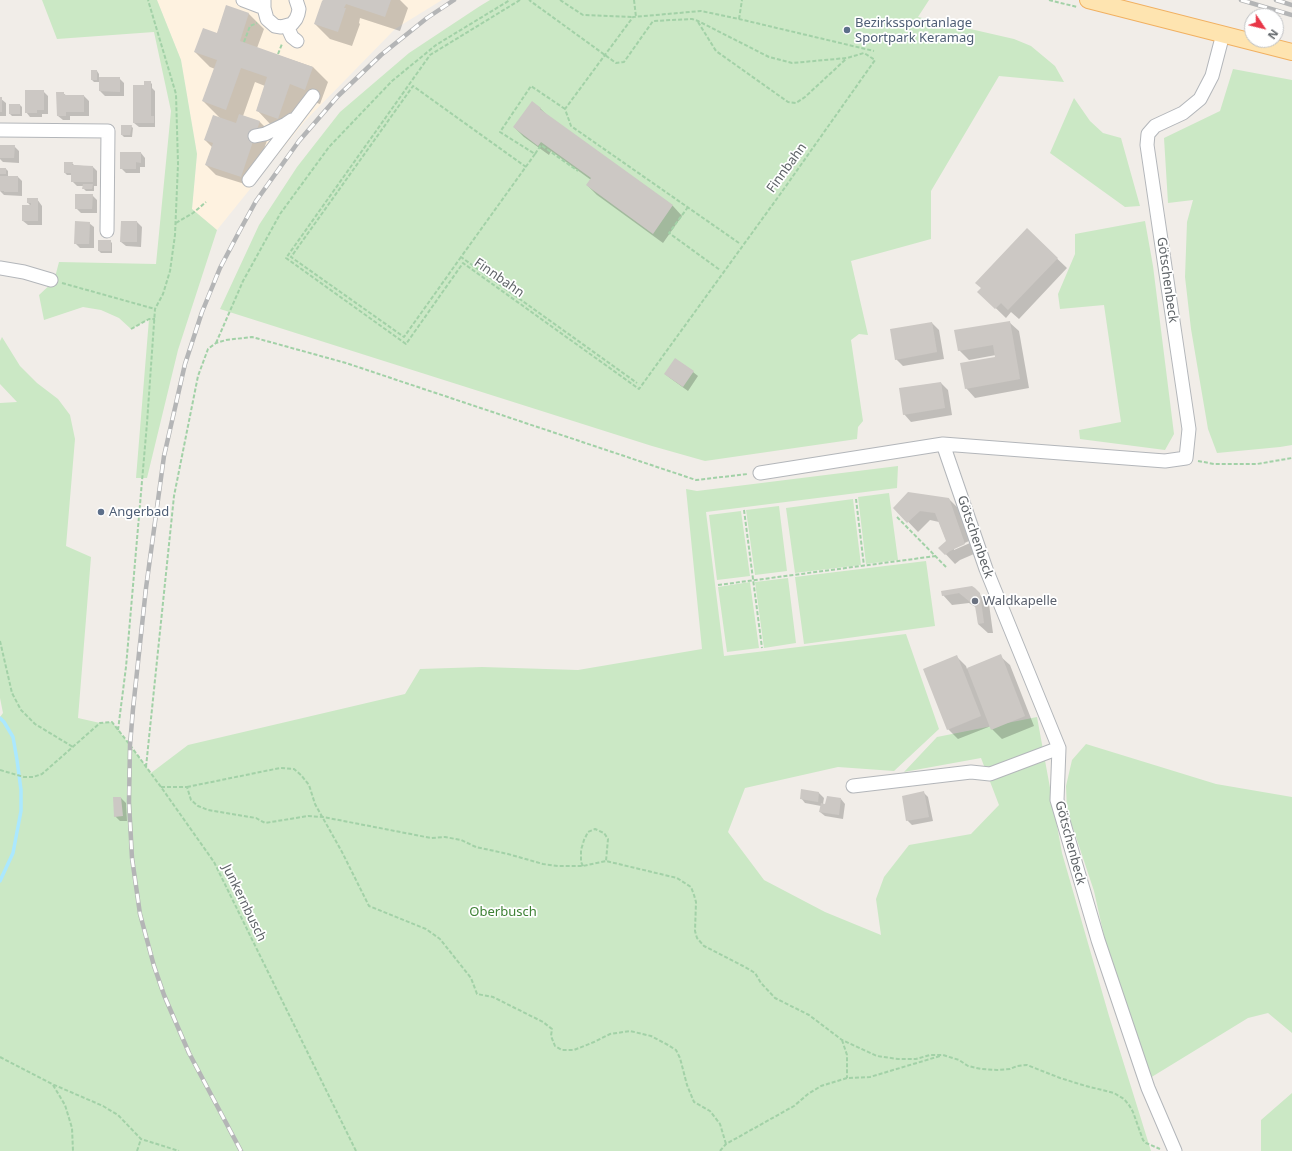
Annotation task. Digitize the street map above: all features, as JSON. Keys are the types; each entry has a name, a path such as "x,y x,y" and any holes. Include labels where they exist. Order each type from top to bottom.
{"main road":[{"path":"1088,0 1292,52"}],"street":[{"path":"243,0 265,9 275,26 287,26 292,24 298,14 299,9 296,0"},
{"path":"287,26 292,37 297,41"},
{"name":"Götschenbeck","path":"1186,458 1189,429 1146,145 1148,134 1155,126 1183,113 1200,99 1212,76 1223,34"},
{"path":"249,180 312,96"},
{"path":"255,136 265,134 297,117"},
{"path":"0,130 108,131 107,231"},
{"path":"246,163 250,164 264,144 280,138"},
{"path":"0,268 24,272 51,280"},
{"path":"760,473 943,444 1165,461 1186,458"},
{"name":"Götschenbeck","path":"943,444 986,569 1059,748 1057,800 1105,962 1148,1088 1175,1151"},
{"path":"853,786 971,772 990,774 1059,748"}],"path":[{"path":"118,730 126,667 155,309 170,271 175,224 178,164 176,94 148,0"},
{"path":"216,343 243,281 280,214 329,146 397,76 436,45 510,0"},
{"name":"Finnbahn","path":"520,0 430,55 286,258 406,344 463,263 639,389 875,60 864,53 847,58 792,63 769,57 692,19 653,21 624,62 616,63 529,0"},
{"path":"560,0 583,16 636,17 701,11 874,52"},
{"path":"634,0 636,17"},
{"path":"739,19 742,0"},
{"path":"244,42 250,26 265,9"},
{"path":"565,109 632,17"},
{"path":"698,21 716,52 788,102 796,103 806,97 847,58"},
{"path":"526,167 413,86 292,257 404,337 526,167 541,145 578,171"},
{"path":"535,154 500,132 531,86 565,109 571,126 739,243"},
{"path":"175,224 206,202"},
{"path":"688,207 669,233 720,270"},
{"path":"461,257 638,382"},
{"path":"51,280 155,309"},
{"path":"130,329 149,319 155,319"},
{"path":"146,767 174,496 198,376 208,349 216,343 226,340 252,337 346,363 696,480 760,473"},
{"path":"1186,458 1214,464 1257,464 1292,458"},
{"path":"856,499 864,566"},
{"path":"744,510 762,648"},
{"path":"897,517 947,568"},
{"path":"718,585 936,556"},
{"path":"0,641 12,693 21,710 35,724 73,748 42,774 32,777 24,777 0,770"},
{"name":"Junkernbusch","path":"73,748 100,723 112,722 161,787 214,862 356,1151"},
{"path":"161,787 187,787 280,768 294,769 309,785 315,804 369,906 426,929 440,940 471,978 477,994 493,997 543,1022 552,1029 551,1036 555,1046 562,1050 574,1050 610,1034 630,1031 651,1036 676,1050 694,1102 710,1111 720,1124 726,1144"},
{"path":"187,787 191,800 198,806 208,810 256,818 265,823 308,816 323,817 431,838 445,837 461,840 476,847 544,864 558,866 583,866 606,861 677,878 691,887 696,902 695,931 697,938 704,946 755,973 761,983 775,998 809,1015 842,1040 877,1056 898,1059 916,1059 930,1055 943,1055 959,1060 968,1066 981,1070 1010,1069 1017,1066 1027,1065 1060,1078 1114,1093 1124,1099 1129,1105 1143,1140 1146,1143 1165,1151"},
{"path":"583,866 581,862 581,850 584,840 588,832 595,829 604,833 608,839 606,861"},
{"path":"842,1040 848,1055 847,1078"},
{"path":"720,1151 726,1144 794,1106 808,1094 821,1086 847,1078 870,1077 943,1055"},
{"path":"0,1057 52,1084 103,1106 118,1116 141,1139 179,1151"},
{"path":"52,1084 65,1105 72,1128 73,1151"},
{"path":"137,1151 141,1139"}],"shaded area":[{"path":"157,0 442,0 395,29 305,121 217,230 192,209 197,154 181,60"}],"green space":[{"path":"42,0 157,0 181,60 197,154 192,209 217,230 178,350 147,478 136,478 149,319 131,329 119,318 101,310 83,307 44,320 39,295 54,281 59,262 156,264 171,111 154,32 57,39"},
{"path":"490,0 929,0 918,17 1014,39 1031,46 1055,66 1064,82 999,76 931,191 931,239 851,261 868,335 859,334 851,340 863,421 858,427 857,439 705,461 652,446 220,309 259,225 297,167 340,112 409,53"},
{"path":"1233,69 1292,80 1292,445 1217,453 1208,429 1191,329 1185,277 1187,222 1193,200 1168,203 1164,138 1220,111"},
{"path":"1074,98 1090,121 1103,133 1121,138 1140,206 1125,207 1050,153"},
{"path":"1145,221 1153,266 1174,434 1165,450 1080,439 1079,430 1121,422 1104,305 1060,309 1058,294 1075,254 1075,234"},
{"name":"Oberbusch","path":"2,337 20,366 37,383 58,399 70,415 75,439 66,546 91,557 78,718 100,723 112,722 151,773 188,745 405,694 420,669 482,667 578,670 702,649 686,489 697,491 898,466 897,488 706,512 724,656 906,634 939,729 894,771 838,767 745,788 728,832 764,880 825,912 881,935 876,899 884,877 909,845 971,834 999,805 981,758 904,772 937,737 1037,717 1062,853 1109,1016 1151,1151 0,1151 0,717 3,713 0,698 0,403 17,402 0,384 0,341"},
{"path":"889,493 898,560 866,564 858,497"},
{"path":"853,499 861,565 795,573 786,508"},
{"path":"779,506 787,571 755,575 746,510"},
{"path":"741,511 750,576 717,580 709,515"},
{"path":"926,561 935,626 804,644 795,577"},
{"path":"788,578 796,643 764,648 755,582"},
{"path":"750,582 759,648 727,652 718,587"},
{"path":"1086,744 1216,784 1292,797 1292,1033 1268,1013 1248,1018 1150,1078 1112,972 1094,891 1067,812 1066,786 1072,760"},
{"path":"1292,1093 1292,1151 1261,1151 1261,1120"}],"building":[{"path":"323,0 391,0 385,17 346,4 338,32 314,24"},
{"path":"226,5 249,13 240,41 313,67 305,90 290,84 278,119 256,111 267,77 241,68 226,110 202,101 217,60 194,52 203,28 217,33"},
{"path":"91,70 97,70 97,80 91,80"},
{"path":"99,77 120,77 120,92 99,91"},
{"path":"144,81 151,81 151,116 154,116 154,123 133,123 133,85 144,85"},
{"path":"25,90 44,90 44,110 37,110 37,113 25,113"},
{"path":"56,92 64,92 64,95 84,95 84,112 66,112 66,116 57,116"},
{"path":"0,97 2,97 2,112 0,112"},
{"path":"532,101 541,108 540,109 673,205 653,234 586,185 591,178 541,142 538,146 513,127"},
{"path":"9,104 20,104 20,114 9,114"},
{"path":"239,114 260,121 241,177 205,165 213,143 204,140 213,115 236,123"},
{"path":"121,125 132,125 130,135 121,135"},
{"path":"0,145 15,145 14,158 0,158"},
{"path":"120,152 141,152 141,163 136,162 136,169 120,169"},
{"path":"64,162 73,162 72,165 93,166 93,182 71,182 71,173 64,173"},
{"path":"0,168 6,168 6,174 0,174"},
{"path":"0,176 18,176 18,192 0,191"},
{"path":"83,184 93,184 92,189 82,189"},
{"path":"75,194 93,194 92,209 75,209"},
{"path":"27,198 38,198 38,221 22,221 22,205 31,205 31,203 27,203"},
{"path":"75,221 90,222 89,244 74,244"},
{"path":"121,221 137,221 137,242 120,242"},
{"path":"1027,228 1058,258 1008,310 1001,303 995,309 977,292 981,288 975,283"},
{"path":"98,240 111,240 111,251 98,251"},
{"path":"1010,321 1020,379 965,389 960,363 995,357 993,345 958,351 954,330"},
{"path":"932,322 937,352 895,360 890,329"},
{"path":"675,358 694,371 683,387 664,374"},
{"path":"941,382 945,408 903,415 899,388"},
{"path":"908,492 949,498 965,544 945,555 938,548 946,541 935,513 920,511 907,523 893,508"},
{"name":"Waldkapelle","path":"972,586 980,593 984,623 978,624 975,606 959,593 942,596 941,591"},
{"path":"1001,654 1025,716 991,730 967,668"},
{"path":"957,655 981,716 947,730 923,669"},
{"path":"801,789 819,792 818,802 800,799"},
{"path":"924,791 929,817 906,821 902,796"},
{"path":"827,796 841,798 839,815 819,812 821,803 825,804"},
{"path":"113,797 121,797 123,816 114,817"}],"waterway":[{"path":"0,718 13,737 21,790 21,811 13,853 0,881"}],"railway":[{"path":"241,1151 189,1053 164,995 154,966 140,914 132,858 129,802 130,745 146,588 164,456 185,364 202,312 220,268 256,201 299,141 338,96 381,55 427,18 454,0"},
{"path":"1241,0 1292,15"},
{"path":"1276,0 1292,5"}],"place":[{"name":"Bezirkssportanlage Sportpark Keramag","path":"847,30"},
{"name":"Angerbad","path":"101,512"},
{"name":"Waldkapelle","path":"975,601"}]}
